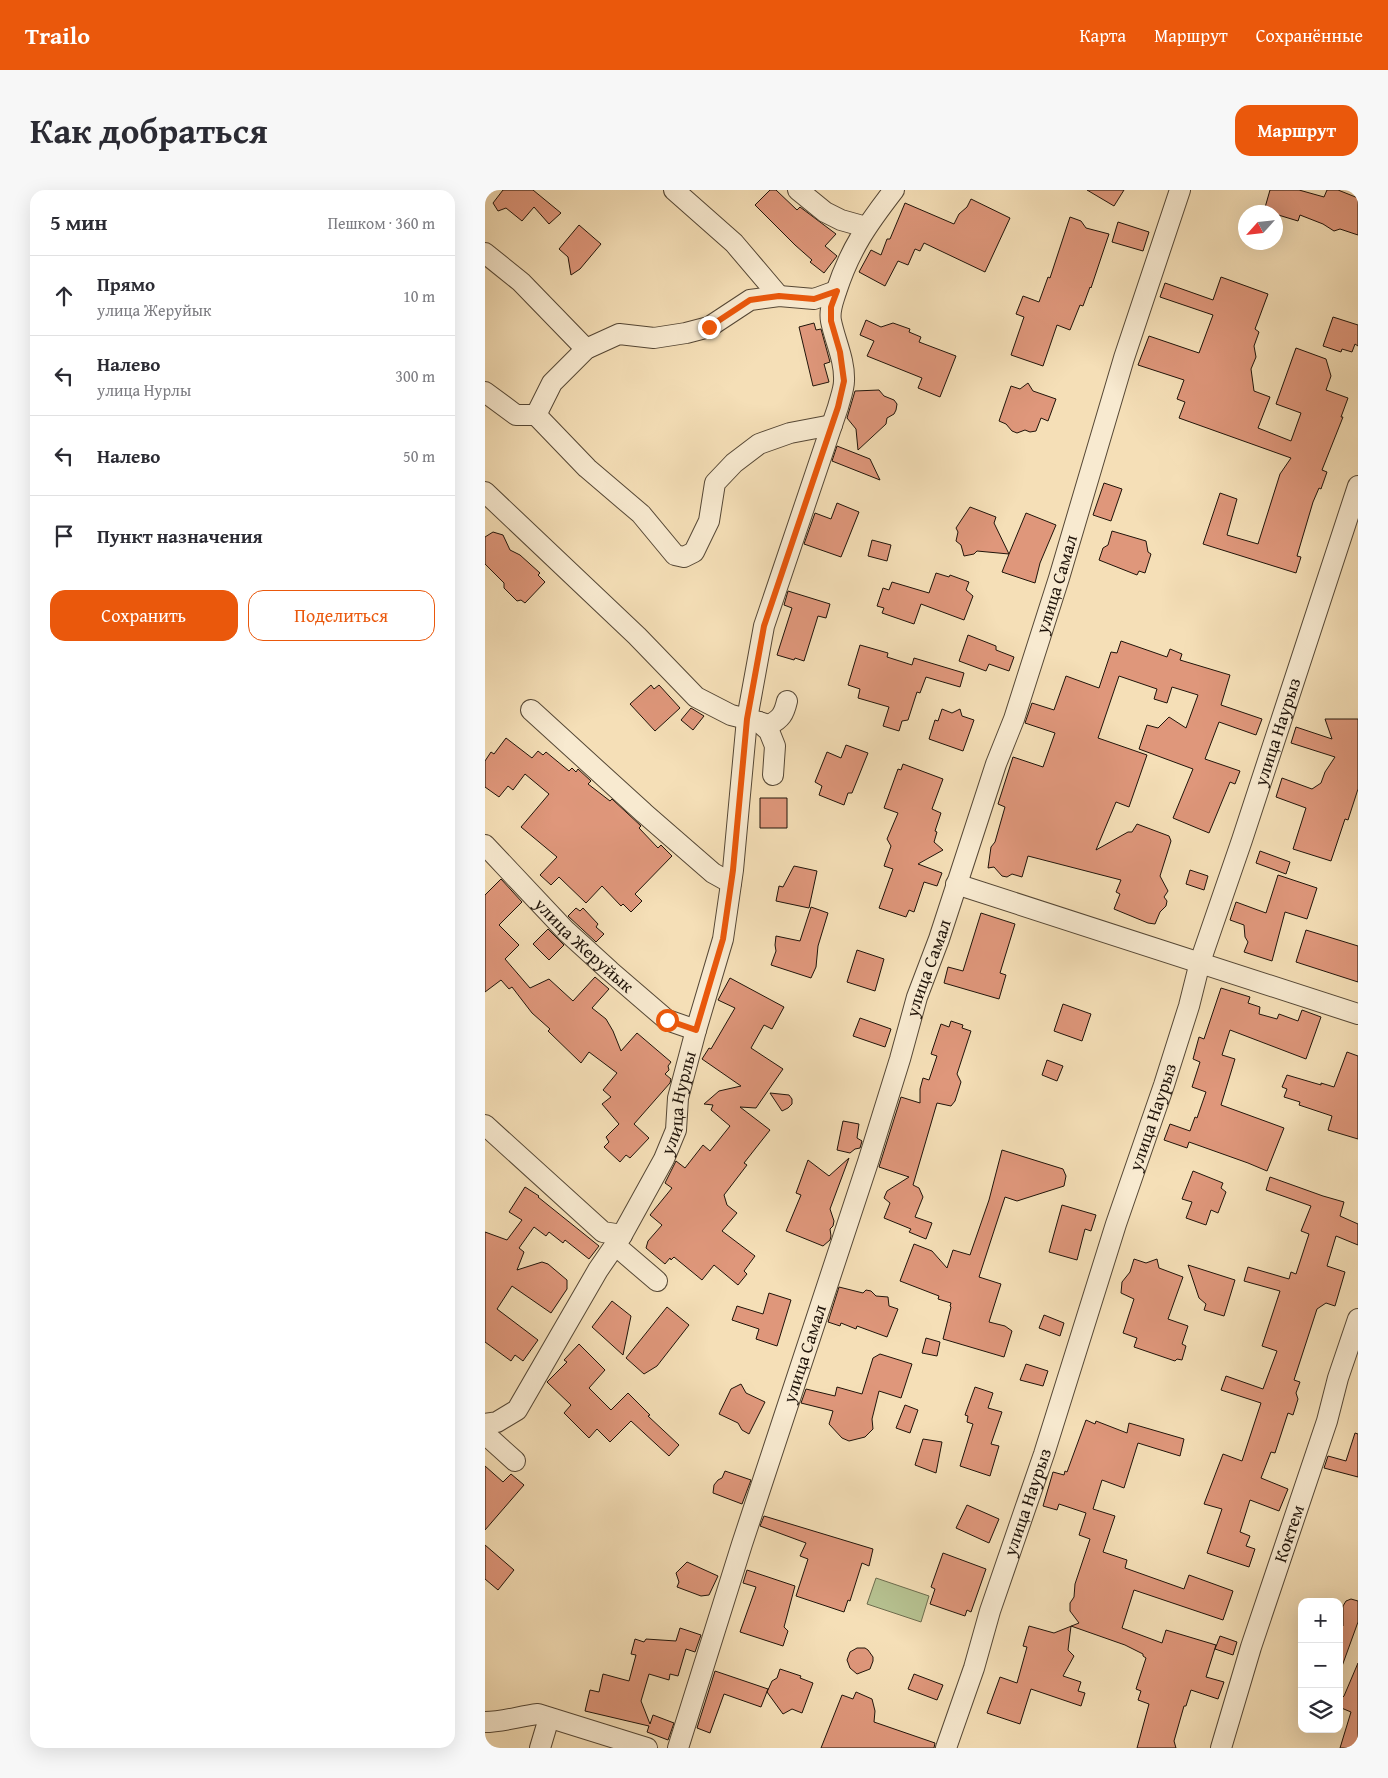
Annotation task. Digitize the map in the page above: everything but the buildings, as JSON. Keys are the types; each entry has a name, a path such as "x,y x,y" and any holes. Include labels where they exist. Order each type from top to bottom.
{"street":[{"path":"674,190 734,243 779,296"},
{"path":"798,190 825,212 841,220 866,227"},
{"name":"улица Нурлы","path":"485,1424 497,1422 517,1410 598,1270 619,1240 664,1159 676,1130 678,1098 723,939 764,626 832,425 844,381 840,352 831,321 831,307 839,279 849,255 866,227 894,190"},
{"name":"улица Самал","path":"678,1748 742,1544 868,1162 917,997 939,939 996,764 1014,718 1059,578 1124,358 1180,190"},
{"path":"485,253 521,282 586,349"},
{"path":"536,415 552,383 586,349 619,334 655,338 701,329 709,327 750,300 779,296 814,299 837,291"},
{"path":"485,392 516,415 536,415 587,468 641,514 675,555 684,557 694,552 709,521 715,484 734,463 759,444 790,433 832,425"},
{"name":"улица Наурыз","path":"946,1748 974,1668 990,1610 1047,1445 1116,1224 1164,1085 1189,1006 1200,962 1358,486"},
{"path":"485,492 637,636 696,697 731,715 769,725 777,722 784,714 787,701"},
{"path":"531,710 663,830 713,872 731,883"},
{"path":"753,721 769,731 775,746 773,775"},
{"name":"улица Жеруйык","path":"485,845 567,932 610,971 667,1020 696,1030"},
{"path":"956,884 1358,1014"},
{"path":"485,1124 603,1232 619,1240 657,1281"},
{"name":"Коктем","path":"1221,1748 1251,1647 1327,1421 1338,1378 1358,1319"},
{"path":"485,1434 515,1461"},
{"path":"485,1722 497,1722 538,1714 647,1748"},
{"path":"540,1748 549,1718"}],"green space":[{"path":"876,1578 929,1596 921,1622 867,1604"}],"route":[{"path":"667,1020 696,1030 723,939 733,870 747,719 764,626 838,407 844,381 840,352 831,321 831,307 837,291 814,299 779,296 750,300 709,327"}]}
